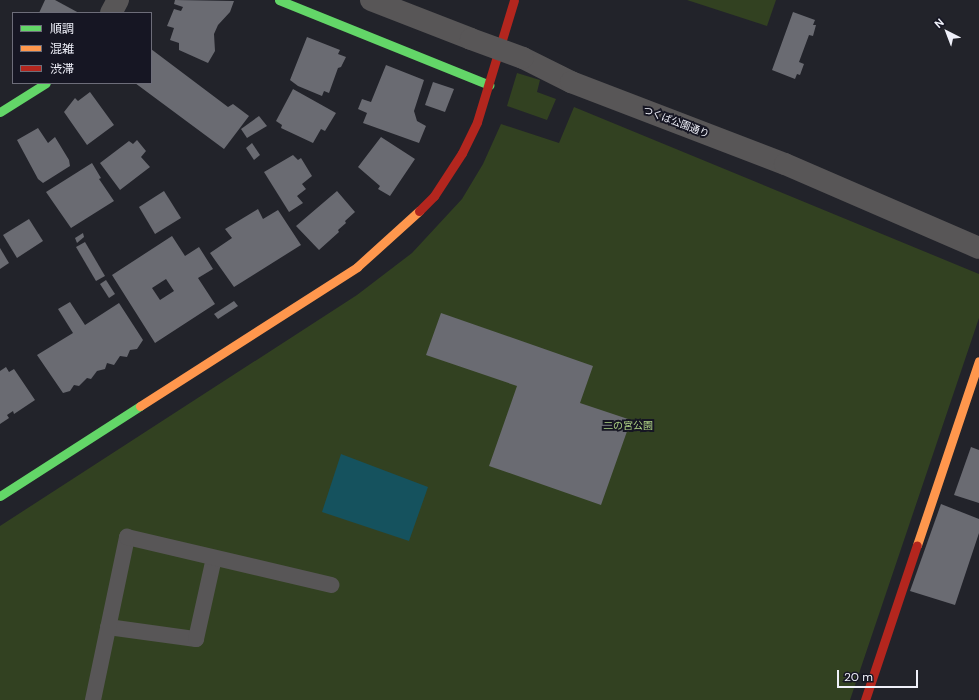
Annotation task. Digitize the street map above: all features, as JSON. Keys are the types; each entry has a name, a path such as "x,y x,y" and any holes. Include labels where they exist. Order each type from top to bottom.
{"street":[{"path":"112,12 118,0"},
{"path":"279,0 489,85"},
{"name":"つくば公園通り","path":"371,0 523,58 572,82 785,164 979,248"},
{"path":"0,496 357,268 381,248 434,196 450,174 477,122 514,0"},
{"path":"0,112 44,84"},
{"path":"865,700 979,361"}],"lane":[{"path":"93,700 127,538 331,585"},
{"path":"108,627 196,639 214,558"}],"green space":[{"path":"687,0 776,0 767,26"},
{"path":"517,73 540,80 537,92 556,99 547,120 507,106"},
{"name":"二の宮公園","path":"574,107 979,274 979,318 850,700 0,700 0,526 357,295 412,253 462,199 483,164 501,124 559,143"}],"water":[{"path":"341,454 428,487 409,541 322,512"}],"building":[{"path":"45,0 55,0 77,12 39,12"},
{"path":"175,0 234,1 230,12 218,25 214,34 215,51 208,63 179,50 179,43 170,40 174,28 167,26 174,9 181,11 183,7 174,4"},
{"path":"793,12 815,20 813,25 816,25 813,36 809,35 799,62 804,64 800,75 797,74 795,79 772,70"},
{"path":"307,37 340,50 338,54 346,57 341,67 338,68 329,93 324,91 322,96 298,86 290,80"},
{"path":"152,50 228,107 233,104 249,116 224,149 136,84 152,84"},
{"path":"386,65 424,80 414,111 417,121 426,126 419,143 363,123 367,113 358,109 362,99 371,102"},
{"path":"433,82 454,89 445,112 425,105"},
{"path":"293,89 336,113 325,131 321,129 313,143 281,128 282,125 276,121"},
{"path":"90,92 114,125 87,145 64,112 75,98 78,101"},
{"path":"259,116 267,126 247,138 241,129"},
{"path":"38,128 48,143 55,137 69,160 70,166 43,183 38,179 17,140"},
{"path":"381,137 415,159 390,196 378,189 380,186 358,167"},
{"path":"137,140 146,151 141,157 150,167 120,190 100,163 129,141 133,144"},
{"path":"252,143 260,155 254,160 246,148"},
{"path":"293,155 298,160 301,158 312,176 302,184 306,189 297,196 303,203 289,212 264,172"},
{"path":"92,163 101,178 99,179 114,201 71,228 46,192"},
{"path":"164,191 181,218 155,234 139,207"},
{"path":"337,191 355,212 345,221 346,223 338,230 339,232 319,250 296,226"},
{"path":"258,209 263,219 278,210 301,245 234,287 210,253 232,238 225,229"},
{"path":"29,219 43,241 17,258 3,235"},
{"path":"83,233 84,237 77,243 75,238"},
{"path":"172,236 185,256 199,247 213,269 198,278 215,304 155,343 112,275","holes":["166,279 174,291 160,300 152,288"]},
{"path":"85,242 105,276 96,281 76,247"},
{"path":"0,248 9,263 0,269"},
{"path":"106,280 115,294 109,298 100,284"},
{"path":"234,301 238,306 218,319 214,314"},
{"path":"70,302 85,325 119,303 143,340 137,349 130,350 127,357 120,356 114,365 107,363 105,369 97,371 91,379 87,378 79,386 74,385 70,391 63,393 37,355 73,333 58,309"},
{"path":"441,313 593,366 580,403 631,420 601,505 489,466 517,386 426,355"},
{"path":"6,367 9,372 14,369 35,400 14,414 13,411 7,415 9,418 0,424 0,371"},
{"path":"971,447 979,450 979,503 954,495"},
{"path":"941,504 979,519 979,533 955,605 910,591"}],"traffic: fast":[{"path":"279,0 489,85"},
{"path":"0,112 44,84"},
{"path":"0,496 140,406"}],"traffic: slow":[{"path":"140,406 357,267 419,211"},
{"path":"917,545 979,361"}],"traffic: jam":[{"path":"419,211 434,196 462,153 477,122 514,0"},
{"path":"865,700 917,545"}]}
